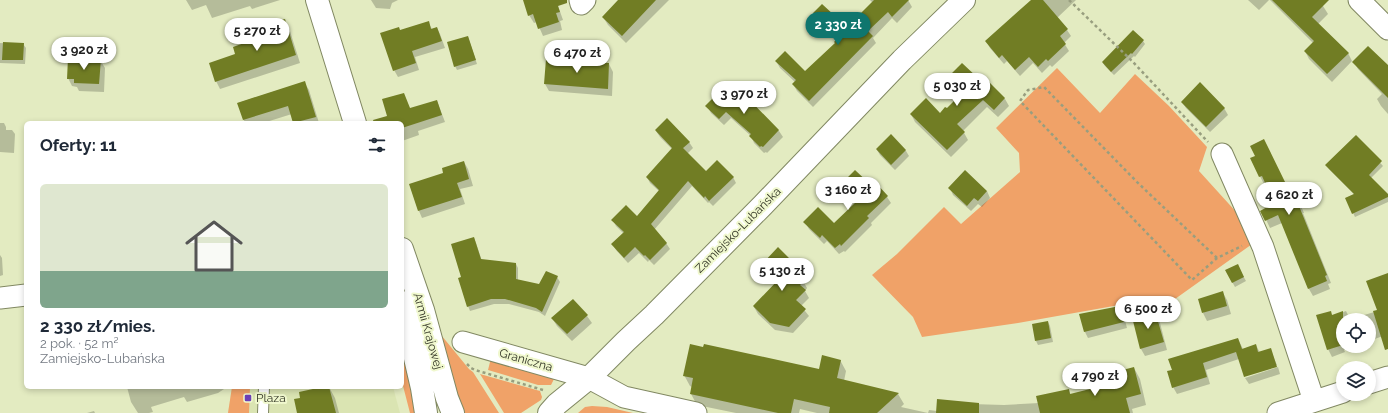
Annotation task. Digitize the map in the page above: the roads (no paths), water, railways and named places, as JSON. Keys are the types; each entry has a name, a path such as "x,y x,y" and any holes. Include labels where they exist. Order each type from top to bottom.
{"main road":[{"path":"316,0 354,121"},
{"name":"Zamiejsko-Lubańska","path":"533,413 553,408 589,378 747,220 902,60 964,0"},
{"name":"Armii Krajowej","path":"404,272 407,306 426,413"},
{"name":"Armii Krajowej","path":"407,306 453,413"}],"street":[{"path":"580,0 581,4 585,0"},
{"path":"1359,0 1388,29"},
{"path":"1222,154 1259,238 1306,407"},
{"path":"0,298 24,295"},
{"name":"Graniczna","path":"463,342 589,378 624,397 696,413"},
{"path":"1376,381 1388,377"},
{"path":"1278,413 1306,407 1336,395"}],"lane":[{"path":"263,413 264,389"}],"place":[{"name":"Plaza","path":"248,398"}]}
